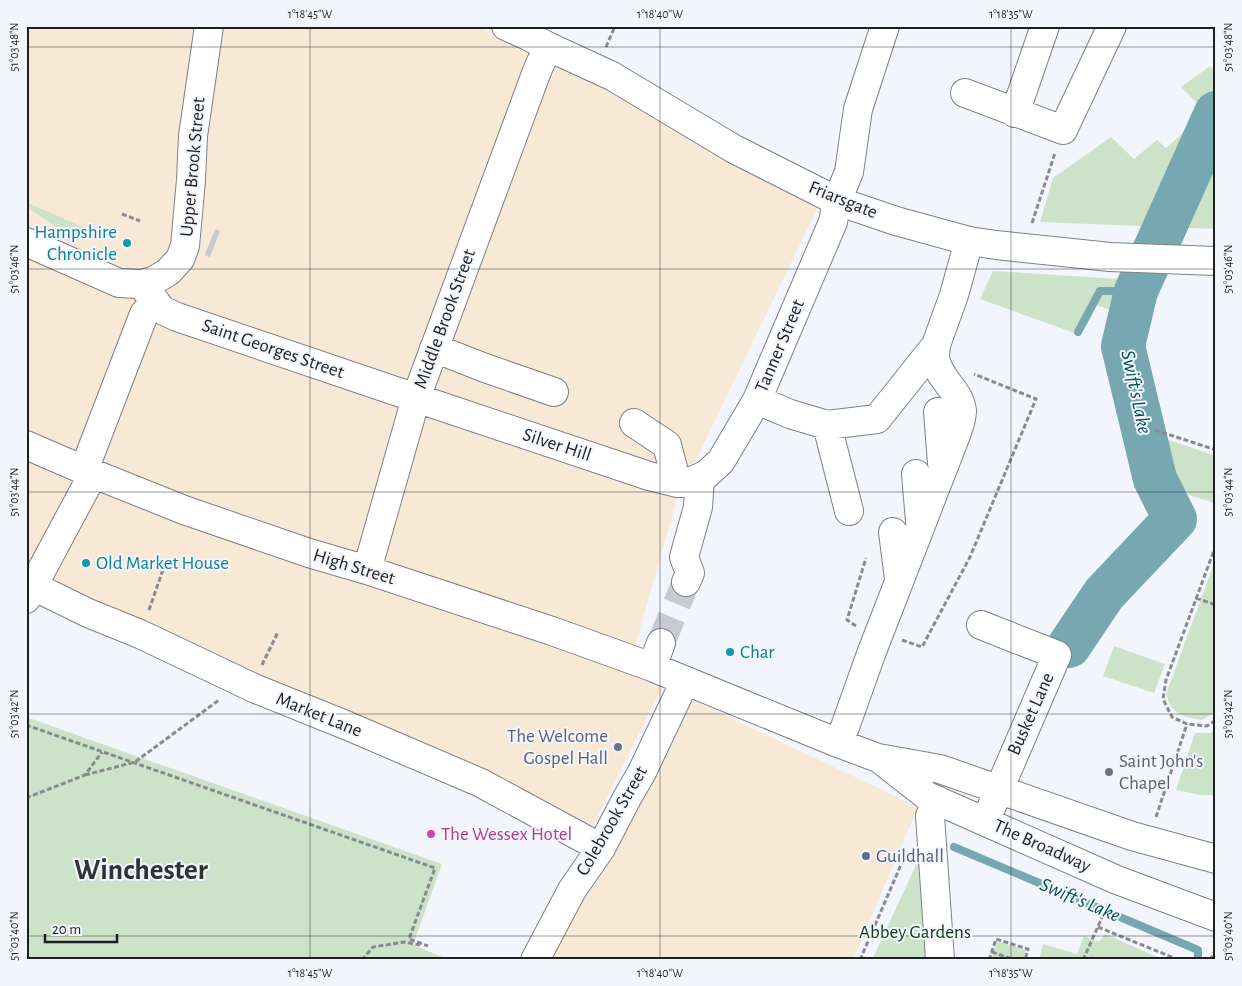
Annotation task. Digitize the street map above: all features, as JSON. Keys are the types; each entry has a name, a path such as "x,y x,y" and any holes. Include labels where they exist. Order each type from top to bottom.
{"street":[{"name":"Upper Brook Street","path":"148,293 153,281 168,272 180,259 185,246 193,136 209,26"},
{"name":"Tanner Street","path":"688,480 714,469 721,461 757,400 833,222 837,201 849,172 858,109 886,26"},
{"path":"1015,113 1045,26"},
{"path":"965,93 1063,130 1112,26"},
{"name":"Friarsgate","path":"532,34 612,76 734,149 837,201 896,221 969,241 996,245 1110,257 1202,260"},
{"name":"Middle Brook Street","path":"367,570 416,398 541,62 532,34"},
{"path":"941,453 961,421 961,408 958,398 957,376 936,363 936,345 954,295 969,241"},
{"path":"26,242 119,283 148,293 144,314 88,472 30,593"},
{"name":"Saint Georges Street","path":"148,293 162,310 177,317 416,398"},
{"path":"757,400 790,414 828,425 877,419 936,345"},
{"path":"434,348 554,392"},
{"name":"Silver Hill","path":"416,398 649,476 688,480"},
{"path":"882,570 910,556 932,498 941,453 938,412"},
{"path":"634,423 667,445 688,480 698,507 685,569"},
{"path":"828,425 849,510"},
{"name":"High Street","path":"26,445 184,510 309,552 552,631 656,655 685,681"},
{"path":"916,474 921,528"},
{"path":"903,503 910,556"},
{"path":"838,743 886,617 882,570 893,532"},
{"name":"Market Lane","path":"30,593 88,613 140,634 256,690 348,726 481,783 602,848"},
{"name":"Busket Lane","path":"981,625 1057,656 985,821"},
{"name":"The Broadway","path":"685,681 878,758 940,769 1147,841 1216,859"},
{"name":"Colebrook Street","path":"535,960 572,890 602,848 642,772 685,681"},
{"name":"The Broadway","path":"878,758 927,796 1117,880 1216,917"},
{"path":"937,800 930,816 940,960"}],"path":[{"path":"604,52 615,26"},
{"path":"1025,248 1063,130"},
{"path":"122,214 140,222"},
{"path":"901,640 922,647 970,557 1036,399 957,376"},
{"path":"1155,430 1216,450"},
{"path":"1216,545 1166,680 1163,700 1172,717 1187,724 1207,726 1216,720"},
{"path":"140,634 166,561"},
{"path":"861,630 847,620 882,570"},
{"path":"1196,598 1216,605"},
{"path":"26,798 84,775 135,762 242,682 257,674 278,632"},
{"path":"1147,841 1187,724"},
{"path":"26,725 435,868 409,939 428,946 404,942 373,947 362,960"},
{"path":"84,775 102,752"},
{"path":"860,960 906,851"},
{"path":"1083,960 1107,906"},
{"path":"1098,927 1180,960"},
{"path":"989,960 996,939 1028,949 1025,960"},
{"path":"1210,960 1216,948"},
{"path":"992,952 1015,960"},
{"path":"1089,960 1092,958 1098,960"}],"shaded area":[{"path":"26,26 474,26 529,47 820,203 677,499 628,671 662,688 590,832 46,605 29,613 26,617"},
{"path":"686,697 918,807 853,960 545,960"}],"green space":[{"path":"1210,66 1216,72 1216,229 1040,222 1053,178 1111,137 1134,159 1157,140 1166,148 1206,112 1181,87"},
{"path":"26,202 83,227 76,241 26,206"},
{"path":"993,271 1136,280 1127,315 1092,304 1080,335 980,299"},
{"path":"1160,437 1216,456 1216,498 1214,503 1189,495 1168,467"},
{"path":"1216,558 1216,709 1202,720 1179,714 1172,707 1166,694"},
{"path":"1114,646 1165,664 1154,693 1103,676"},
{"path":"26,717 442,864 413,945 445,958 444,960 26,960"},
{"path":"1216,725 1216,795 1200,795 1176,790 1195,733 1211,733"},
{"name":"Abbey Gardens","path":"936,822 951,960 872,960"},
{"path":"1105,934 1164,960 1039,960 1043,944 1077,954 1084,936 1099,942"},
{"path":"997,941 1026,950 1023,960 991,960"}],"waterway":[{"name":"Swift's Lake","path":"1069,646 1104,594 1175,519 1155,479 1123,346 1136,291 1216,113"},
{"path":"1078,332 1100,291 1136,291"},
{"name":"Swift's Lake","path":"954,847 1198,950 1198,960"}],"tunnel":[{"path":"210,242 215,244"},
{"path":"661,643 686,582"}],"place":[{"name":"Hampshire Chronicle","path":"127,243"},
{"name":"Old Market House","path":"86,563"},
{"name":"Char","path":"730,652"},
{"name":"The Welcome Gospel Hall","path":"618,747"},
{"name":"Saint John's Chapel","path":"1109,772"},
{"name":"The Wessex Hotel","path":"431,834"},
{"name":"Guildhall","path":"866,856"}],"district":[{"name":"Winchester","path":"141,870"}]}
